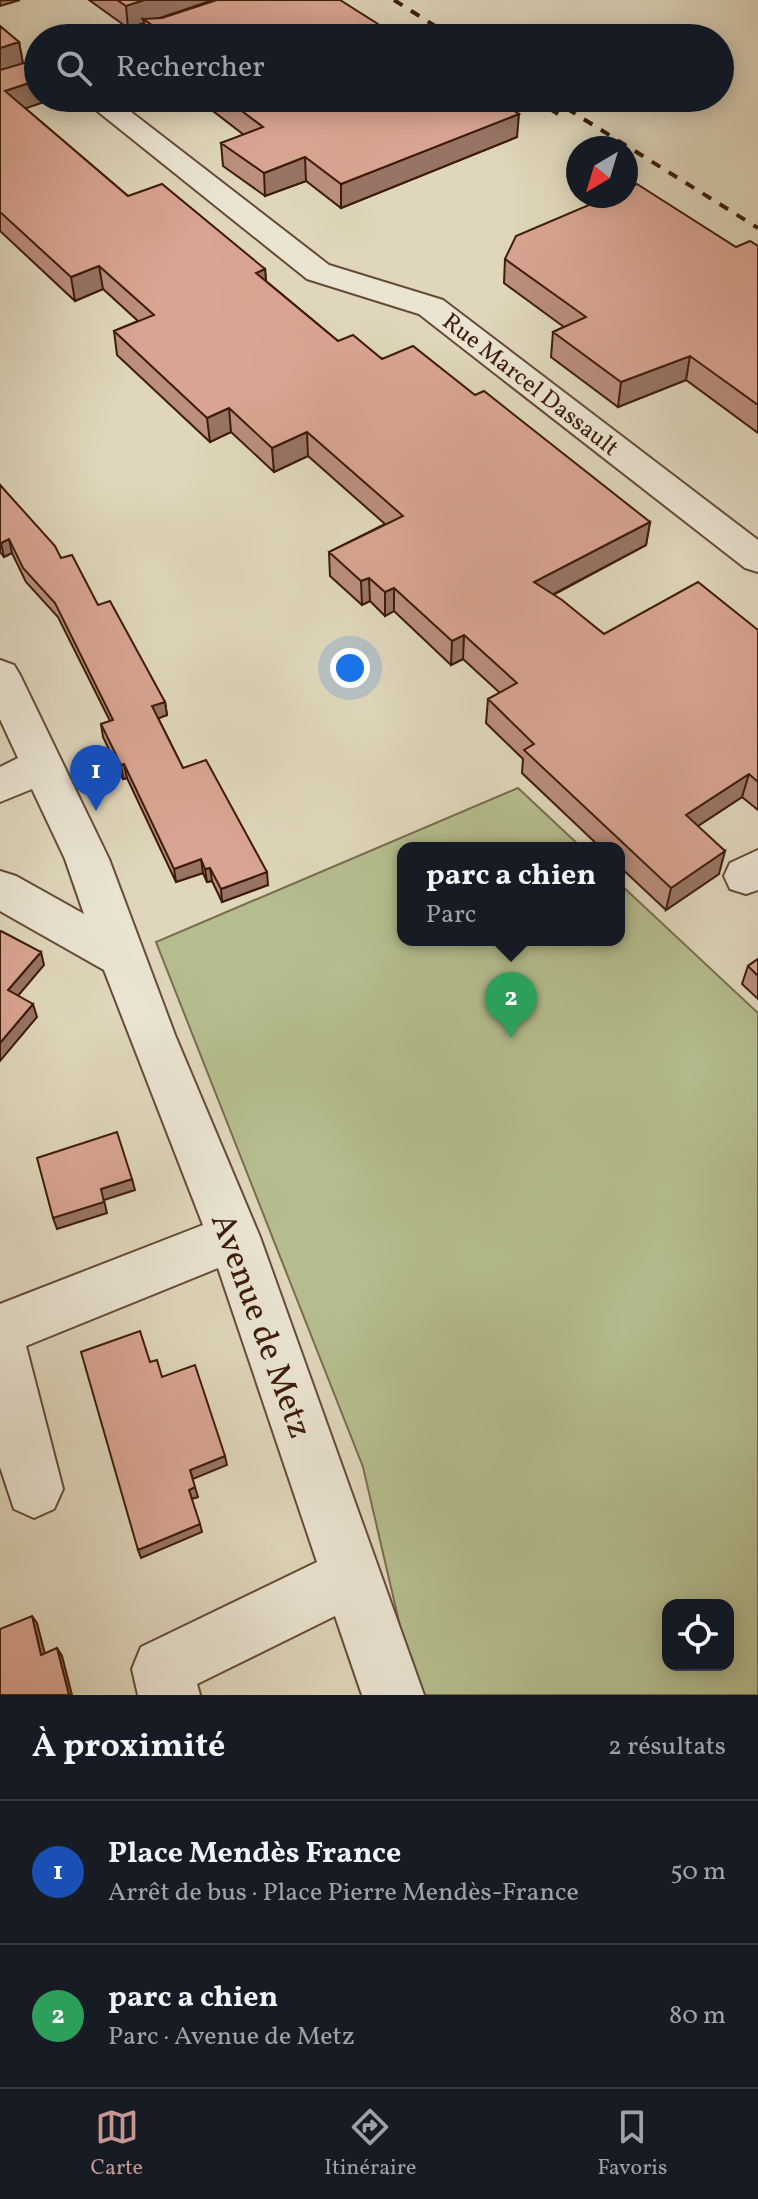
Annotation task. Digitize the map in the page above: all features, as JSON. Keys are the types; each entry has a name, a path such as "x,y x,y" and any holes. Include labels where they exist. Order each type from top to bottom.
{"street":[{"path":"178,24 248,0"},
{"name":"Rue Marcel Dassault","path":"113,112 318,272 431,307 758,559"},
{"name":"Avenue de Metz","path":"0,675 87,859 151,1035 234,1237 393,1695"},
{"path":"0,786 43,764"},
{"path":"0,889 125,959"},
{"path":"0,1330 234,1237"},
{"path":"0,1350 34,1489"},
{"path":"169,1695 163,1669 351,1577"}],"green space":[{"path":"518,788 576,842 397,842 397,946 625,946 625,889 758,1013 758,1695 416,1695 363,1467 156,942"}],"building":[{"path":"117,0 144,0 126,6"},
{"path":"217,0 340,0 378,24 150,24 143,19 162,18"},
{"path":"0,26 19,42 0,48"},
{"path":"24,63 24,85 5,91 24,107 24,112 30,112 128,196 162,184 265,269 256,273 338,341 353,335 382,359 413,346 475,395 484,391 650,522 534,582 604,634 698,582 758,630 758,782 749,774 686,815 725,851 671,888 524,750 534,744 488,699 517,683 464,635 452,641 394,588 385,592 369,578 361,581 329,552 403,516 307,432 272,448 229,408 207,418 114,331 154,315 99,266 71,277 0,212 0,70"},
{"path":"243,112 519,114 341,184 305,157 264,173 221,143 263,127"},
{"path":"638,185 736,247 750,241 758,246 758,405 690,356 621,382 553,332 586,317 505,259 516,236 582,208 638,208"},
{"path":"0,485 55,546 61,558 72,555 98,605 110,601 165,702 152,706 183,768 206,760 267,872 221,889 210,868 205,869 201,859 174,869 124,764 121,765 101,724 113,720 55,603 23,568 9,539 0,542"},
{"path":"0,933 41,952 8,990 33,1004 0,1043"},
{"path":"758,959 758,976 748,966"},
{"path":"117,1132 132,1179 101,1189 104,1202 53,1218 37,1158"},
{"path":"140,1331 150,1362 157,1360 162,1377 195,1365 225,1456 190,1470 195,1487 189,1490 200,1524 138,1550 81,1352"},
{"path":"32,1616 41,1655 57,1648 69,1695 0,1695 0,1629"}],"railway":[{"path":"394,0 432,24"},
{"path":"572,112 758,228"}],"place":[{"name":"Place Mendès France","path":"96,811"},
{"name":"parc a chien","path":"511,1038"}]}
